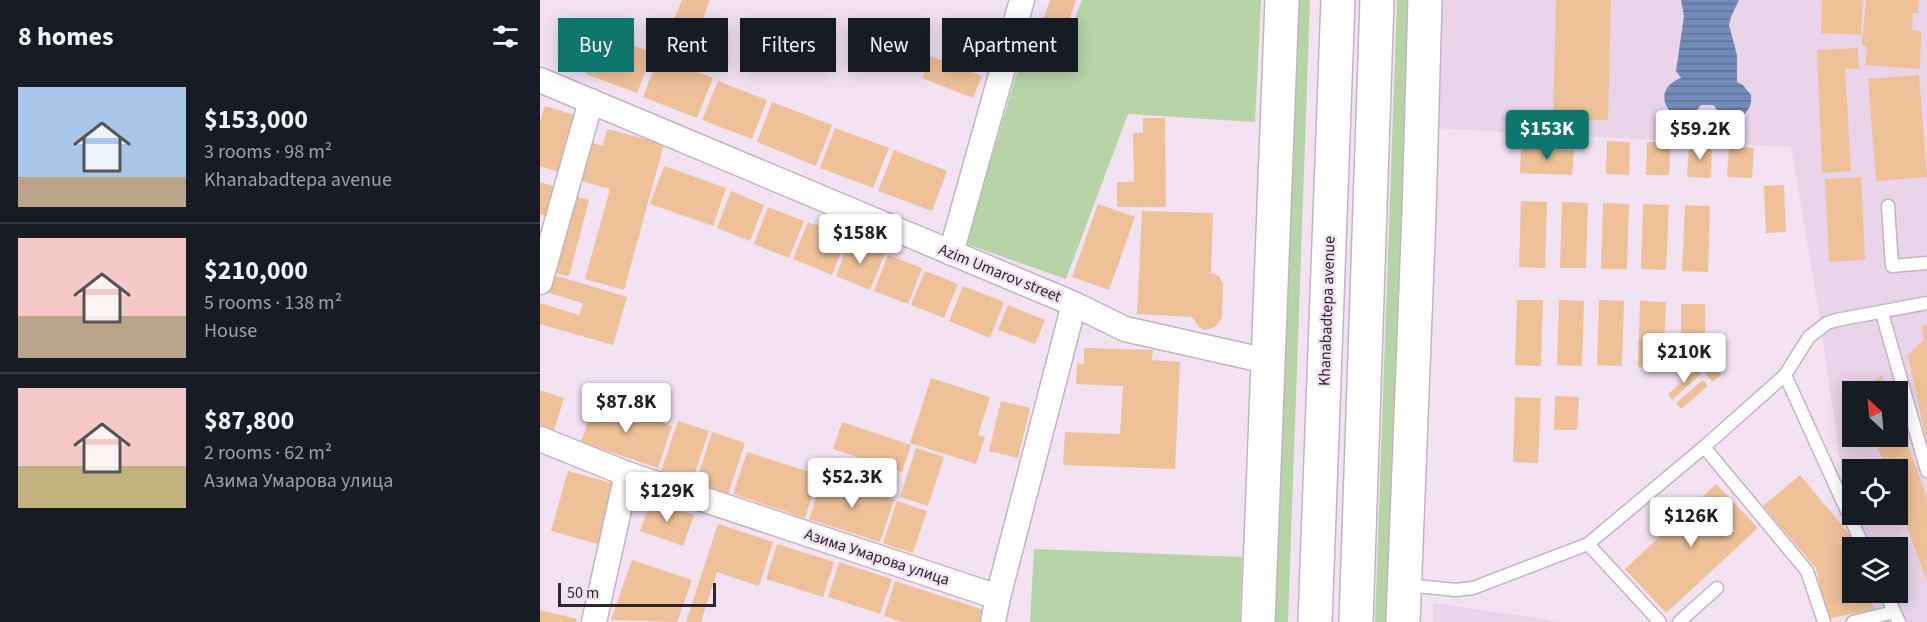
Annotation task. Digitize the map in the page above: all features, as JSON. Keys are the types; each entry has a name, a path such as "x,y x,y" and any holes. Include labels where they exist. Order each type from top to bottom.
{"highway":[{"path":"1258,622 1281,0"},
{"name":"Khanabadtepa avenue","path":"1315,622 1338,0"},
{"path":"1356,622 1377,0"},
{"path":"1403,622 1425,0"}],"street":[{"path":"951,253 1022,0"},
{"name":"Azim Umarov street","path":"540,80 1074,304 1125,329 1267,361"},
{"path":"540,282 591,101"},
{"path":"993,622 1074,304"},
{"name":"Азима Умарова улица","path":"540,439 627,474 998,597"},
{"path":"594,622 627,474"}],"lane":[{"path":"1888,206 1892,266 1927,263"},
{"path":"1405,585 1456,590 1473,588 1588,544 1704,447 1785,375 1809,337 1827,323 1927,303"},
{"path":"1882,313 1927,471"},
{"path":"1785,375 1859,537"},
{"path":"1704,447 1807,571 1824,622"},
{"path":"1588,544 1660,622"},
{"path":"1679,622 1717,588"},
{"path":"1853,622 1897,617 1890,603"}],"shaded area":[{"path":"1437,0 1927,0 1927,622 1864,622 1861,603 1908,603 1908,537 1852,537 1850,525 1908,525 1908,459 1842,459 1842,472 1815,288 1791,147 1433,128"},
{"path":"1433,603 1564,622 1433,622"}],"green space":[{"path":"1082,0 1261,0 1255,122 1128,114 1066,279 966,244 1017,72 1078,72 1078,18 1075,18"},
{"path":"1296,0 1310,0 1288,622 1273,622"},
{"path":"1397,0 1412,0 1389,622 1375,622"},
{"path":"1034,549 1242,557 1240,622 1030,622"}],"water":[{"path":"1681,0 1739,0 1729,25 1737,55 1737,82 1743,85 1751,95 1751,103 1743,115 1737,118 1724,117 1714,105 1701,105 1692,114 1683,116 1668,109 1665,93 1670,84 1681,78 1676,71 1684,16"}],"building":[{"path":"682,0 710,0 703,18 675,18"},
{"path":"1050,0 1076,0 1070,18 1044,18"},
{"path":"1556,0 1611,0 1608,120 1553,119"},
{"path":"1822,0 1863,0 1861,35 1821,33"},
{"path":"1866,0 1919,0 1918,13 1913,13 1912,30 1921,31 1920,69 1865,65 1867,46 1862,45"},
{"path":"634,46 646,50 646,70 637,93 586,74 587,72 634,72"},
{"path":"1858,48 1859,69 1845,69 1851,171 1822,173 1817,50"},
{"path":"931,56 942,60 942,72 972,72 982,76 973,98 922,78 924,72 930,72"},
{"path":"652,72 697,72 713,78 697,118 643,97"},
{"path":"1919,75 1927,177 1876,181 1868,79"},
{"path":"718,81 767,100 752,139 702,120"},
{"path":"772,102 832,125 816,166 757,142"},
{"path":"545,106 580,117 561,173 540,166 540,121"},
{"path":"1143,118 1165,118 1166,207 1117,207 1117,182 1134,182 1133,133 1143,133"},
{"path":"835,128 889,148 873,188 820,168"},
{"path":"607,129 664,144 624,290 585,279 610,189 573,179 584,140 603,146"},
{"path":"1607,141 1630,142 1629,175 1606,174"},
{"path":"1647,142 1671,142 1669,175 1646,175"},
{"path":"1689,144 1712,145 1711,178 1687,177"},
{"path":"1729,146 1754,148 1752,178 1727,177"},
{"path":"1521,148 1574,150 1572,175 1520,173"},
{"path":"894,150 947,171 932,211 878,191"},
{"path":"664,166 726,188 713,226 650,204"},
{"path":"1861,177 1865,260 1829,262 1825,179"},
{"path":"540,182 559,188 550,218 540,214"},
{"path":"1784,185 1786,232 1766,233 1764,186"},
{"path":"731,191 764,205 750,241 717,228"},
{"path":"570,195 589,200 569,276 550,272"},
{"path":"1521,201 1547,202 1545,268 1519,267"},
{"path":"1562,202 1588,203 1586,268 1560,268"},
{"path":"1603,203 1629,204 1627,269 1601,269"},
{"path":"1098,204 1135,217 1109,290 1072,277"},
{"path":"1643,204 1669,205 1666,270 1641,269"},
{"path":"1685,205 1710,206 1708,272 1682,271"},
{"path":"768,207 804,221 789,258 754,244"},
{"path":"1142,211 1213,213 1211,273 1219,276 1223,284 1222,318 1215,327 1205,330 1200,328 1192,317 1137,314"},
{"path":"808,222 847,237 832,275 793,259"},
{"path":"850,240 885,253 870,290 836,276"},
{"path":"888,255 922,268 908,304 874,291"},
{"path":"925,271 958,284 944,318 911,305"},
{"path":"547,273 627,297 613,345 540,324 540,303 579,315 583,303 542,291"},
{"path":"963,286 1004,302 990,338 949,321"},
{"path":"1517,300 1543,300 1541,366 1515,365"},
{"path":"1559,300 1584,301 1582,366 1557,365"},
{"path":"1599,300 1624,301 1622,366 1597,365"},
{"path":"1640,301 1666,302 1663,368 1638,367"},
{"path":"1681,304 1705,304 1705,337 1681,338"},
{"path":"1008,305 1045,320 1035,344 998,330"},
{"path":"1927,325 1926,439 1908,355 1924,340 1922,326"},
{"path":"1084,348 1153,350 1152,360 1180,362 1175,469 1063,465 1065,432 1120,434 1123,386 1076,384 1077,363 1084,364"},
{"path":"1714,356 1719,362 1714,366 1721,375 1712,382 1700,366"},
{"path":"1697,369 1701,374 1672,400 1668,394"},
{"path":"1882,375 1884,381 1875,381"},
{"path":"931,378 990,397 978,435 985,437 976,464 910,443"},
{"path":"1703,380 1708,386 1681,409 1676,403"},
{"path":"540,390 564,398 554,430 540,426"},
{"path":"1555,396 1579,397 1577,430 1554,430"},
{"path":"1515,397 1541,398 1538,463 1513,462"},
{"path":"595,400 672,426 658,468 581,442"},
{"path":"1001,401 1030,408 1018,458 989,451"},
{"path":"678,421 709,431 692,481 661,471"},
{"path":"842,422 911,445 902,472 833,449"},
{"path":"712,432 745,443 728,494 696,483"},
{"path":"1908,446 1927,498 1927,582 1906,525 1908,459 1882,459 1878,447"},
{"path":"916,448 944,457 928,506 900,497"},
{"path":"747,452 819,475 805,518 733,494"},
{"path":"568,471 615,484 598,544 551,531"},
{"path":"1800,475 1852,537 1842,537 1842,603 1873,603 1874,609 1827,619 1816,568 1763,506"},
{"path":"823,477 894,500 880,542 809,519"},
{"path":"1716,484 1758,528 1666,613 1625,569"},
{"path":"651,501 694,515 683,546 640,531"},
{"path":"897,501 927,511 913,553 883,543"},
{"path":"718,524 773,542 759,586 717,572 701,622 686,622"},
{"path":"777,544 834,562 823,597 766,579"},
{"path":"632,560 692,580 677,622 611,620"},
{"path":"839,562 892,579 880,614 828,597"},
{"path":"895,581 984,610 980,622 901,622 884,616"},
{"path":"540,610 577,619 576,622 540,622"}]}
